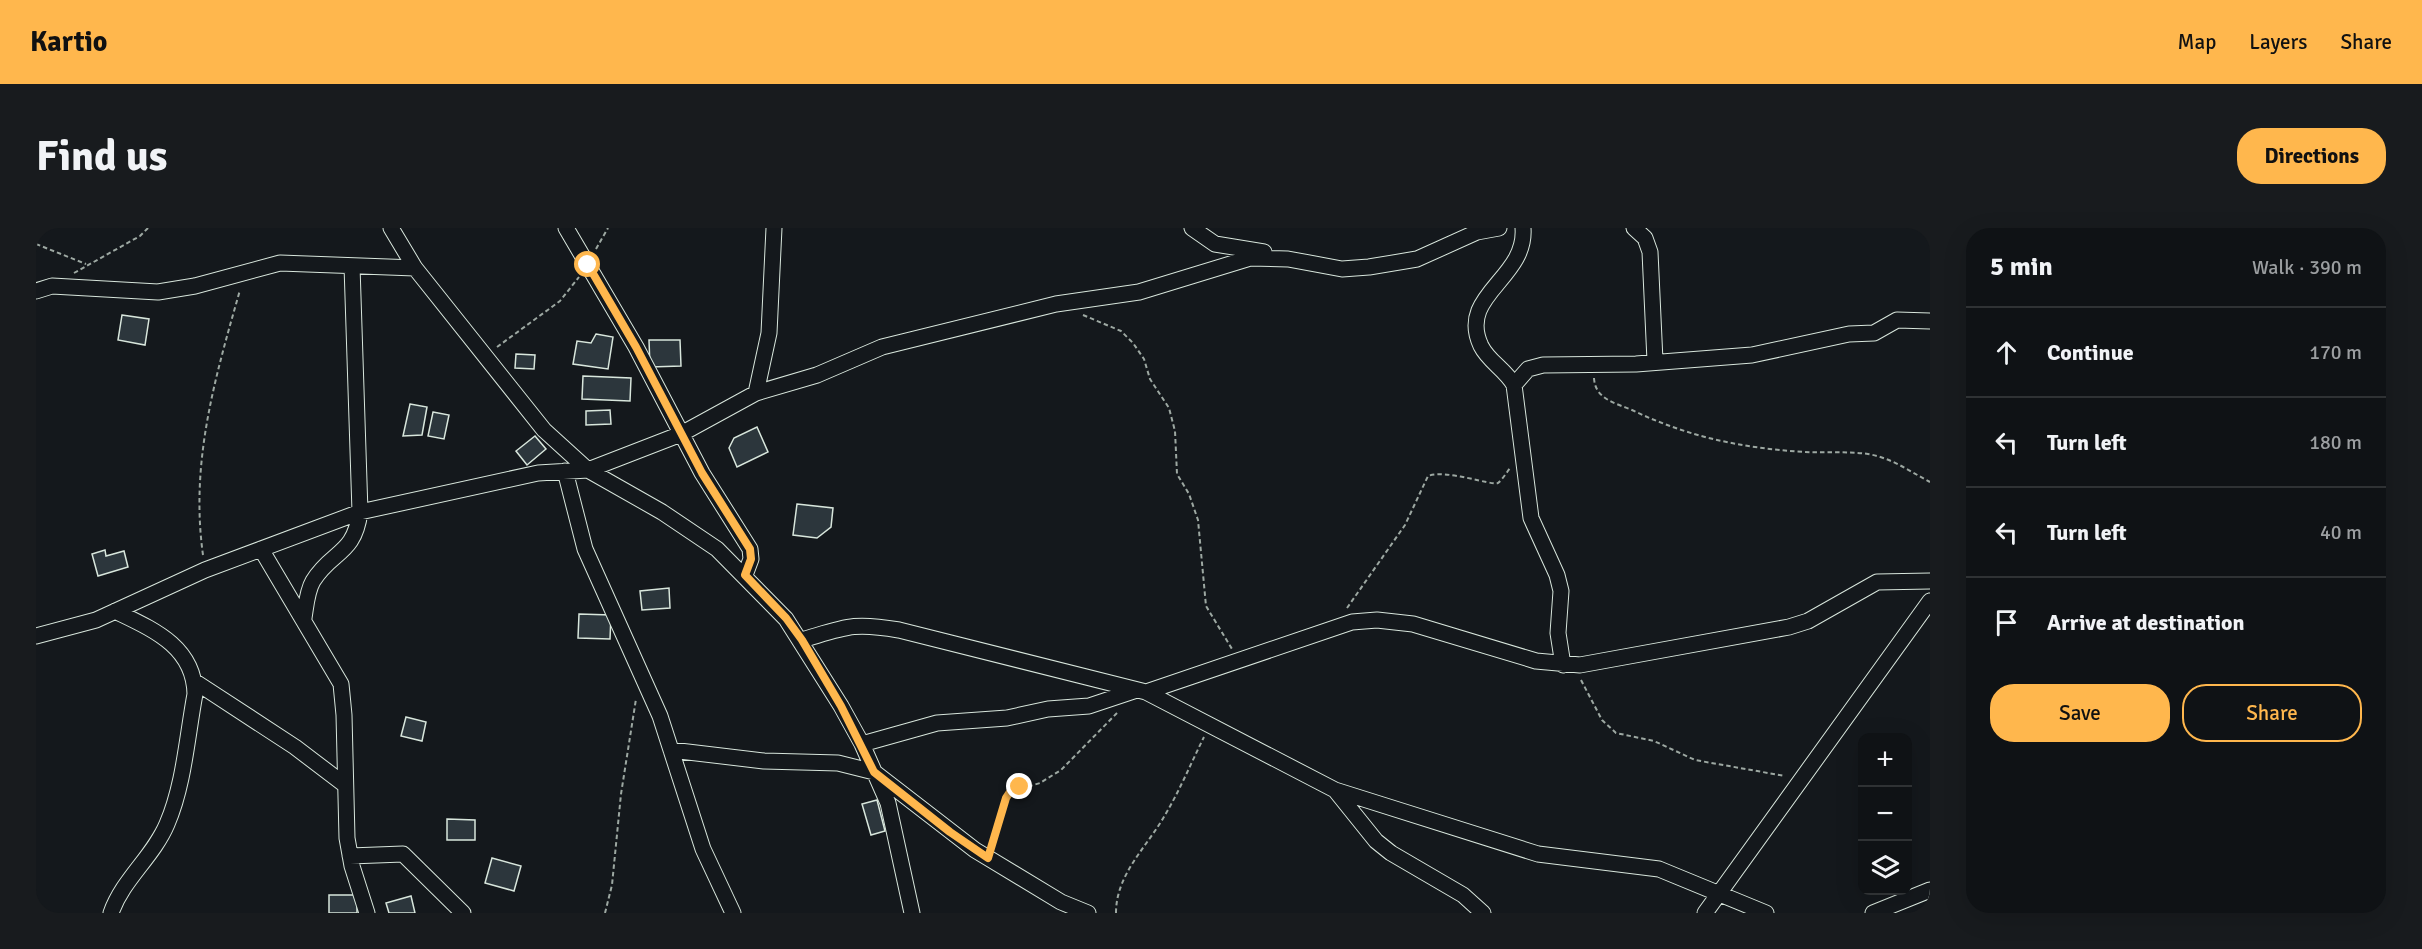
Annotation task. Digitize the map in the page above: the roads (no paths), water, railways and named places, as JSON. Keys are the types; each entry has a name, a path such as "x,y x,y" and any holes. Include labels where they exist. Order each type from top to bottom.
{"street":[{"path":"391,228 415,268 544,430 588,470 662,512 717,549 786,618 802,640 862,744 888,803 912,913"},
{"path":"566,228 636,347 702,473 750,549 751,559 745,575"},
{"path":"756,393 769,333 774,228"},
{"path":"1192,228 1215,244 1264,252 1273,258"},
{"path":"36,636 96,620 205,570 360,512 538,473 588,470 681,434 756,393 817,375 882,347 1056,304 1123,296 1241,260 1273,258 1342,269 1369,267 1417,259 1477,232 1499,228"},
{"path":"1523,228 1524,239 1519,258 1482,302 1476,322 1476,333 1489,360 1507,373 1514,385 1531,518 1557,575 1561,591 1558,633 1568,665"},
{"path":"1634,228 1645,238 1650,252 1655,361"},
{"path":"36,291 52,286 158,292 280,263 415,268"},
{"path":"304,618 311,584 350,544 357,530 360,512 352,266"},
{"path":"1514,385 1521,374 1536,366 1655,361 1776,352 1803,343 1849,334 1874,333 1897,320 1930,321"},
{"path":"565,471 585,549 660,716 703,849 733,913"},
{"path":"261,549 304,618 343,692 345,785 350,856 367,913"},
{"path":"862,744 937,723 1007,718 1048,709 1089,706 1239,661 1333,627 1377,620 1436,629 1536,661 1568,665 1662,652 1789,627 1808,621 1877,582 1930,581"},
{"path":"1705,913 1800,778 1930,601"},
{"path":"111,913 119,892 156,844 167,825 195,694 194,681 189,669 168,639 159,632 115,611"},
{"path":"802,640 834,628 869,625 899,630 1142,691 1335,790 1538,854 1645,866 1718,892 1767,913"},
{"path":"194,681 295,747 345,785"},
{"path":"671,750 764,761 838,763 874,772 941,826 988,858 1061,902 1088,913"},
{"path":"1335,790 1376,842 1463,895 1483,913"},
{"path":"350,856 403,854 463,913"},
{"path":"1872,913 1930,890"}]}
